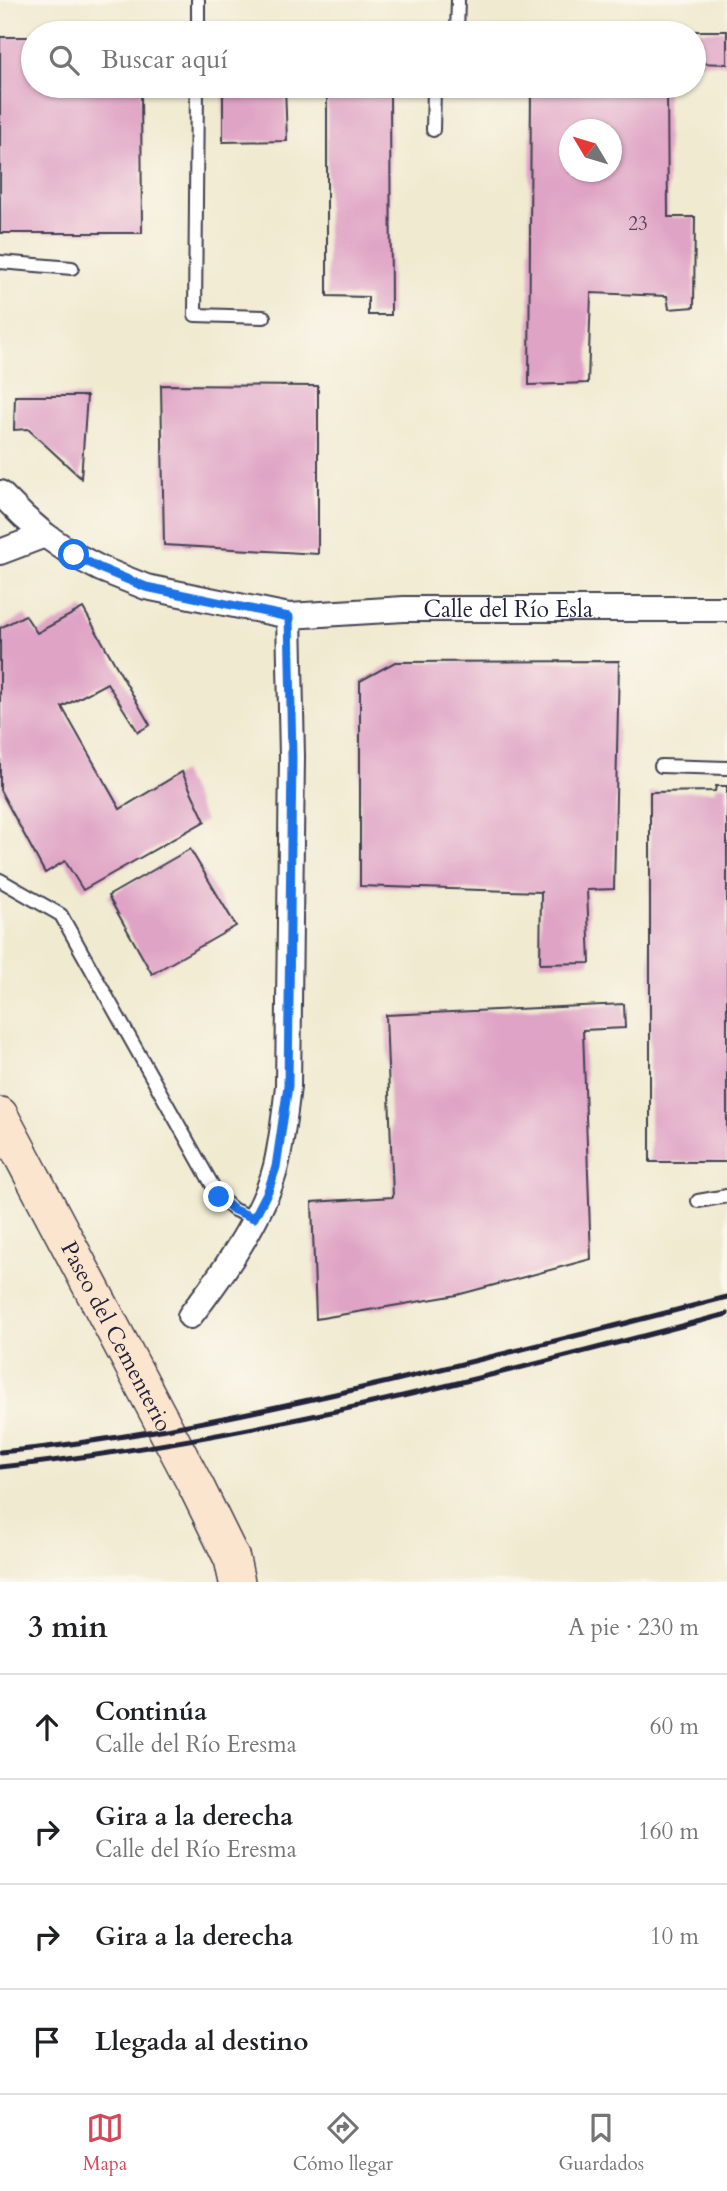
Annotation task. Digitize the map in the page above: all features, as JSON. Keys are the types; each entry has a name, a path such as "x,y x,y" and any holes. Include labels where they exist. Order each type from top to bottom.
{"main road":[{"name":"Paseo del Cementerio","path":"0,1115 241,1574"}],"street":[{"name":"Calle del Río Esla","path":"0,493 45,535 74,555 102,569 146,587 289,617 404,609 727,609"},
{"path":"0,552 45,535"},
{"path":"190,1316 229,1263 268,1191 276,1167 288,1086 292,771 289,617"}],"lane":[{"path":"198,0 198,21"},
{"path":"457,21 458,0"},
{"path":"197,98 195,315 264,317"},
{"path":"433,130 434,98"},
{"path":"0,262 72,268"},
{"path":"661,766 727,768"},
{"path":"0,880 61,915 219,1197 234,1210 254,1218"},
{"path":"698,1201 727,1196"}],"building":[{"path":"706,31 727,31 727,64 706,63"},
{"path":"0,37 21,37 21,98 141,98 142,233 0,233"},
{"path":"223,98 285,98 287,141 223,142"},
{"path":"327,98 390,98 391,315 368,315 368,297 327,296"},
{"path":"531,98 667,98 668,217 695,217 694,307 669,309 667,296 591,293 588,383 529,385"},
{"path":"161,385 318,386 318,554 164,545"},
{"path":"15,396 87,396 81,478 28,429 14,430"},
{"path":"83,608 150,725 138,732 107,683 62,707 120,809 182,772 205,821 83,890 65,861 45,873 0,790 0,628 25,615 37,633"},
{"path":"619,661 614,889 587,890 590,963 540,964 541,892 360,886 360,681 395,662"},
{"path":"716,786 727,786 727,1162 650,1162 650,792 715,791"},
{"path":"190,849 236,926 152,974 108,896"},
{"path":"624,1004 625,1028 583,1030 591,1259 457,1295 316,1319 312,1202 393,1197 386,1015"}],"railway":[{"path":"0,1452 99,1440 246,1413 434,1371 727,1297"},
{"path":"0,1467 92,1456 275,1424 457,1383 727,1314"}],"route":[{"path":"74,555 146,587 289,617 292,757 288,1086 276,1167 268,1191 254,1218 234,1210 219,1197"}]}
